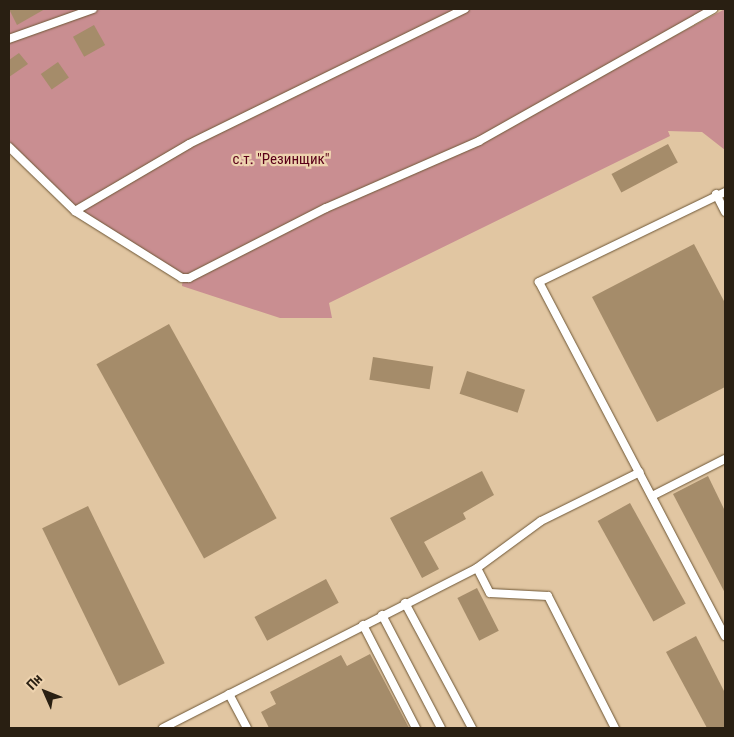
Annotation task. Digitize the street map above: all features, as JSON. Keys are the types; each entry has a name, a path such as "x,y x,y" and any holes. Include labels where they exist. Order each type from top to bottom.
{"lane":[{"path":"9,39 93,9"},
{"path":"75,211 189,144 465,9"},
{"path":"9,147 75,211 182,278 189,278 326,208 479,141 713,9"},
{"path":"725,192 716,194 540,282 725,636"},
{"path":"716,194 725,212"},
{"path":"652,496 725,458"},
{"path":"163,728 477,568 541,521 640,472"},
{"path":"477,568 490,593 548,596 615,728"},
{"path":"405,604 472,728"},
{"path":"382,615 441,728"},
{"path":"363,625 416,728"},
{"path":"229,694 247,728"}],"green space":[{"name":"с.т. \"Резинщик\"","path":"9,9 708,9 657,36 661,43 725,9 725,150 702,132 668,131 670,136 329,303 332,318 280,318 182,286 183,276 69,203 27,165 9,142"}],"building":[{"path":"9,9 45,9 17,25"},
{"path":"94,25 105,45 84,57 73,37"},
{"path":"19,53 28,64 9,77 9,60"},
{"path":"58,62 69,78 52,90 41,74"},
{"path":"668,144 678,163 621,193 611,174"},
{"path":"694,244 725,303 725,387 657,422 592,297"},
{"path":"169,324 277,518 204,558 96,364"},
{"path":"373,357 433,367 430,389 369,380"},
{"path":"467,371 525,390 518,413 460,394"},
{"path":"482,471 494,495 463,513 466,519 424,542 439,569 422,578 390,518"},
{"path":"708,476 725,511 725,593 673,494"},
{"path":"630,503 686,604 653,622 598,521"},
{"path":"88,506 165,663 119,686 42,528"},
{"path":"326,579 339,603 267,641 254,617"},
{"path":"477,588 499,631 479,641 457,598"},
{"path":"696,636 725,693 725,728 707,728 666,652"},
{"path":"370,654 409,728 269,728 261,712 276,704 270,692 341,655 347,666"}]}
